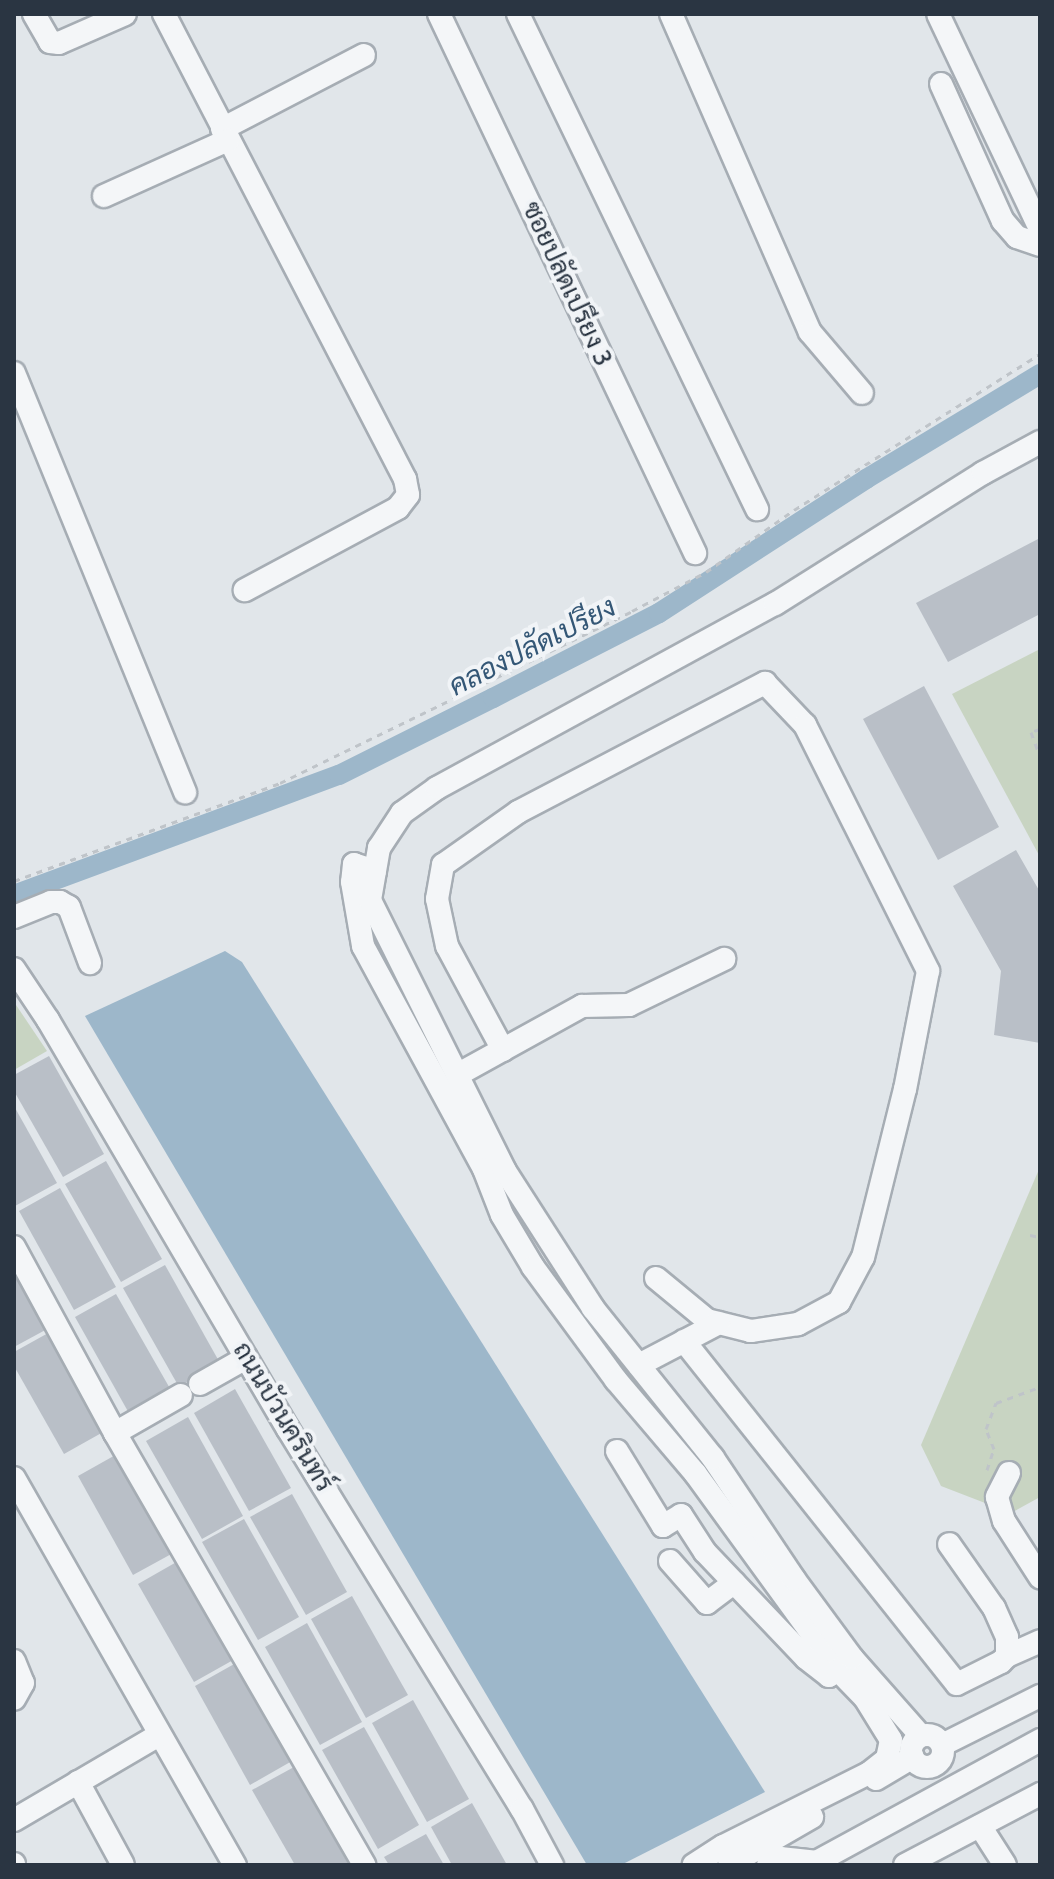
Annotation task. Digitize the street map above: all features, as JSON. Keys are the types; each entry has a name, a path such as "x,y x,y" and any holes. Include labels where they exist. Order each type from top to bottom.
{"street":[{"path":"34,14 50,42 59,43 125,14"},
{"path":"164,14 405,479 408,495 398,508 245,590"},
{"name":"ซอยปลัดเปรียง 3","path":"439,14 695,553"},
{"path":"518,14 757,509"},
{"path":"671,14 810,332 862,393"},
{"path":"938,14 1040,229"},
{"path":"104,196 225,135 364,55"},
{"path":"941,84 1003,221 1017,237 1040,245"},
{"path":"14,373 185,792"},
{"path":"694,1865 723,1846 869,1773 887,1759 891,1740 794,1579 713,1458 593,1308 505,1171 370,900 379,848 402,813 437,788 775,604 983,473 1040,442"},
{"path":"503,1050 447,946 437,899 443,865 518,812 765,683 805,725 928,971 905,1089 863,1257 839,1302 798,1324 751,1331 707,1320 656,1278"},
{"path":"375,871 354,864 352,882 363,946 484,1169 502,1215 561,1305 616,1380 695,1473 845,1664 925,1746"},
{"path":"14,917 51,902 60,902 69,907 90,963"},
{"path":"457,1075 582,1006 629,1005 724,959"},
{"name":"ถนนบัวนครินทร์","path":"14,969 48,1020 246,1358 490,1755 552,1865"},
{"path":"14,1247 115,1433 364,1865"},
{"path":"639,1365 719,1323"},
{"path":"684,1341 957,1684 980,1675 1007,1656 1040,1641"},
{"path":"115,1433 246,1358"},
{"path":"617,1451 663,1526 681,1515 705,1552 806,1658 829,1676 845,1664"},
{"path":"1009,1473 997,1497 1040,1577"},
{"path":"14,1478 235,1865"},
{"path":"949,1544 994,1608 1007,1637 1007,1656"},
{"path":"670,1561 707,1603 734,1583"},
{"path":"14,1661 23,1683 14,1699"},
{"path":"729,1865 925,1746 1040,1696"},
{"path":"14,1820 159,1735"},
{"path":"768,1865 780,1858 815,1863 1040,1740"},
{"path":"78,1782 123,1865"},
{"path":"905,1865 1040,1794"},
{"path":"980,1826 1005,1865"}],"path":[{"path":"14,881 280,783 654,599 706,572 794,510 1040,354"},
{"path":"1040,729 1031,732 1040,757"},
{"path":"1030,1235 1040,1237"},
{"path":"984,1478 994,1449 986,1429 996,1403 1040,1387"}],"green space":[{"path":"1040,649 1040,857 952,694"},
{"path":"14,1002 47,1051 14,1070"},
{"path":"1040,1167 1040,1497 1011,1513 941,1486 921,1445"}],"water":[{"path":"225,951 242,962 765,1792 621,1865 587,1865 85,1016"}],"building":[{"path":"1040,538 1040,614 948,662 916,603"},
{"path":"924,686 999,827 938,860 863,719"},
{"path":"1016,850 1040,892 1040,1043 994,1035 1001,971 953,886"},
{"path":"49,1056 104,1154 63,1177 14,1091 14,1075"},
{"path":"14,1106 57,1183 15,1206 14,1203"},
{"path":"106,1161 162,1259 121,1282 65,1184"},
{"path":"60,1188 116,1287 74,1310 19,1211"},
{"path":"165,1265 220,1363 179,1387 123,1288"},
{"path":"14,1266 49,1328 14,1347"},
{"path":"116,1294 172,1392 130,1415 75,1317"},
{"path":"50,1332 105,1431 64,1454 14,1366 14,1352"},
{"path":"235,1389 291,1488 249,1511 194,1413"},
{"path":"188,1417 243,1516 202,1539 146,1441"},
{"path":"119,1453 175,1552 133,1575 78,1476"},
{"path":"292,1494 347,1592 306,1615 250,1517"},
{"path":"244,1519 299,1617 258,1640 202,1542"},
{"path":"180,1560 235,1659 194,1682 138,1584"},
{"path":"352,1596 408,1695 366,1718 311,1619"},
{"path":"307,1623 362,1722 320,1745 265,1647"},
{"path":"236,1663 292,1761 250,1785 195,1686"},
{"path":"413,1700 469,1799 427,1822 372,1723"},
{"path":"364,1727 419,1825 378,1849 322,1750"},
{"path":"294,1767 349,1865 295,1865 252,1790"},
{"path":"472,1803 507,1865 452,1865 431,1827"},
{"path":"426,1834 444,1865 389,1865 384,1857"}],"waterway":[{"name":"คลองปลัดเปรียง","path":"14,895 339,775 493,698 659,613 866,479 1040,374"}]}
